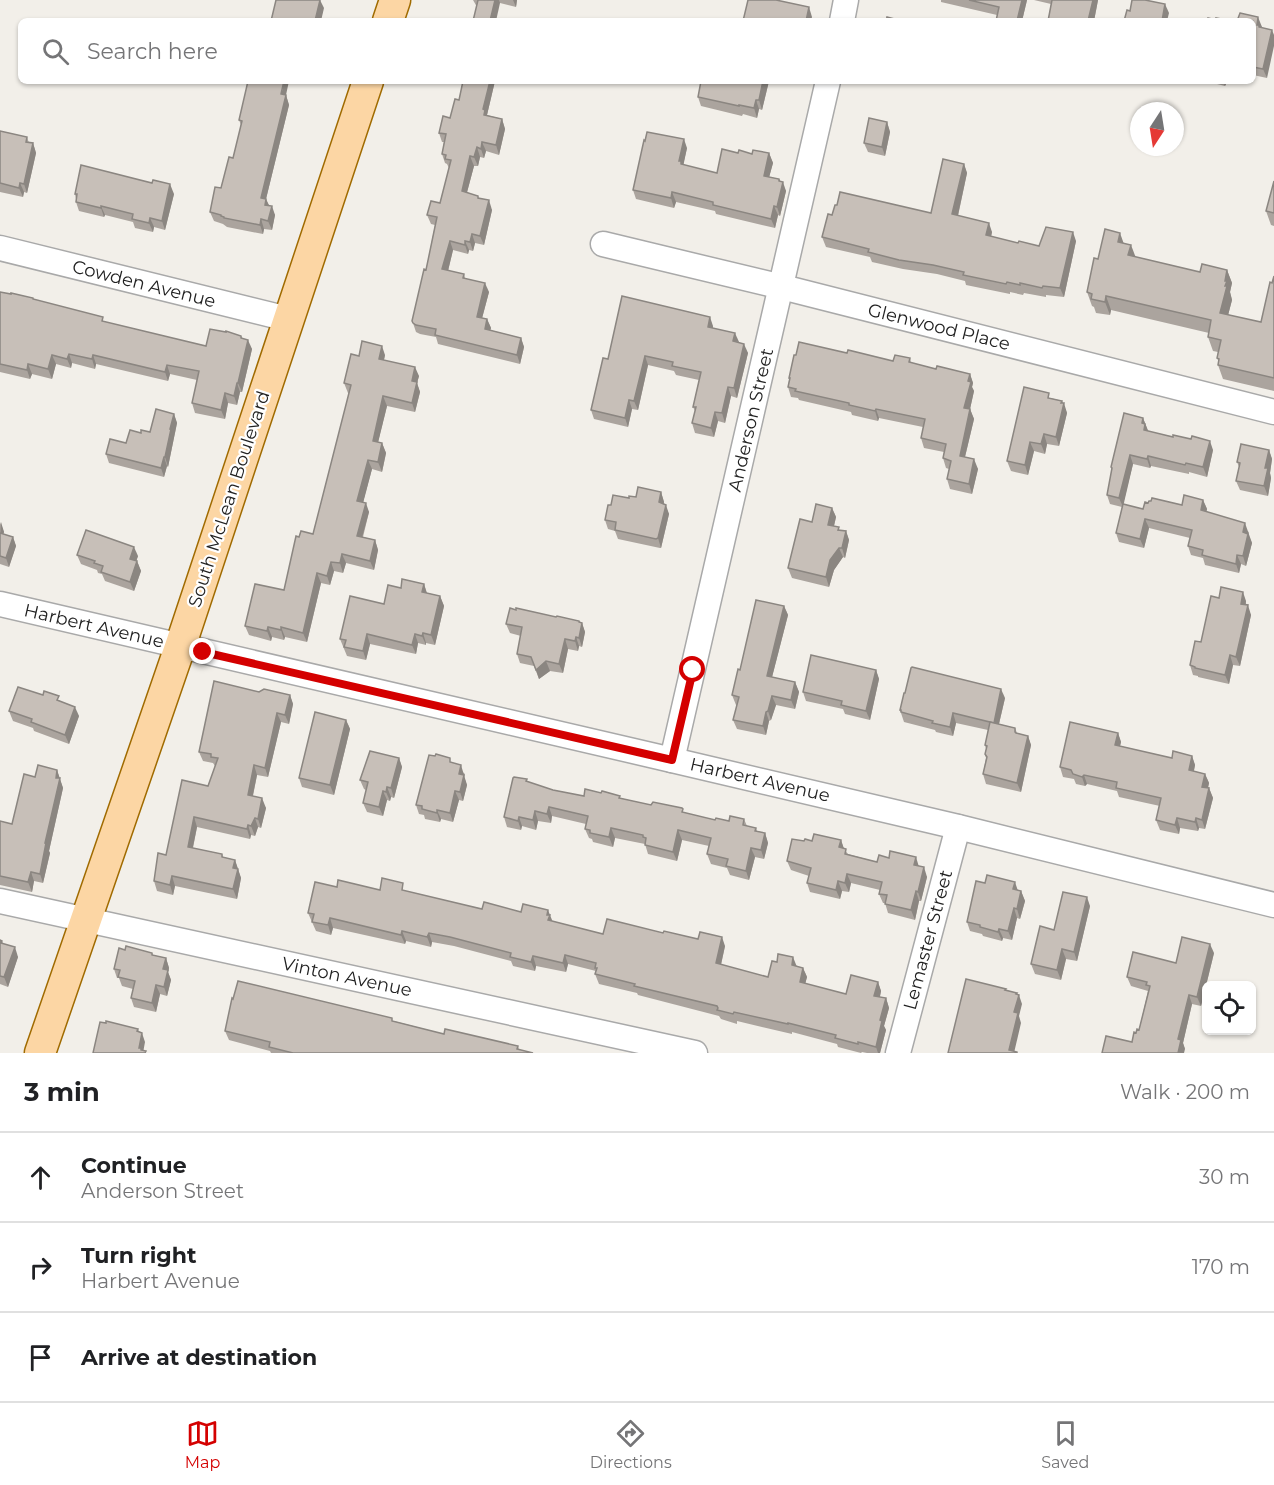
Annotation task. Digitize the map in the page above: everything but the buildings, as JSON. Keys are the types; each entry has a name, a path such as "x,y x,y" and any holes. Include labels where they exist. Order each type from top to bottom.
{"main road":[{"path":"389,18 395,0"},
{"name":"South McLean Boulevard","path":"40,1053 180,647 367,84"}],"street":[{"path":"843,18 846,0"},
{"name":"Anderson Street","path":"672,760 827,84"},
{"name":"Glenwood Place","path":"603,244 1274,412"},
{"name":"Cowden Avenue","path":"0,248 288,320"},
{"name":"Harbert Avenue","path":"0,604 958,827 1274,905"},
{"name":"Lemaster Street","path":"898,1053 958,827"},
{"name":"Vinton Avenue","path":"0,900 695,1053"}],"route":[{"path":"203,652 672,760 693,670"}]}
